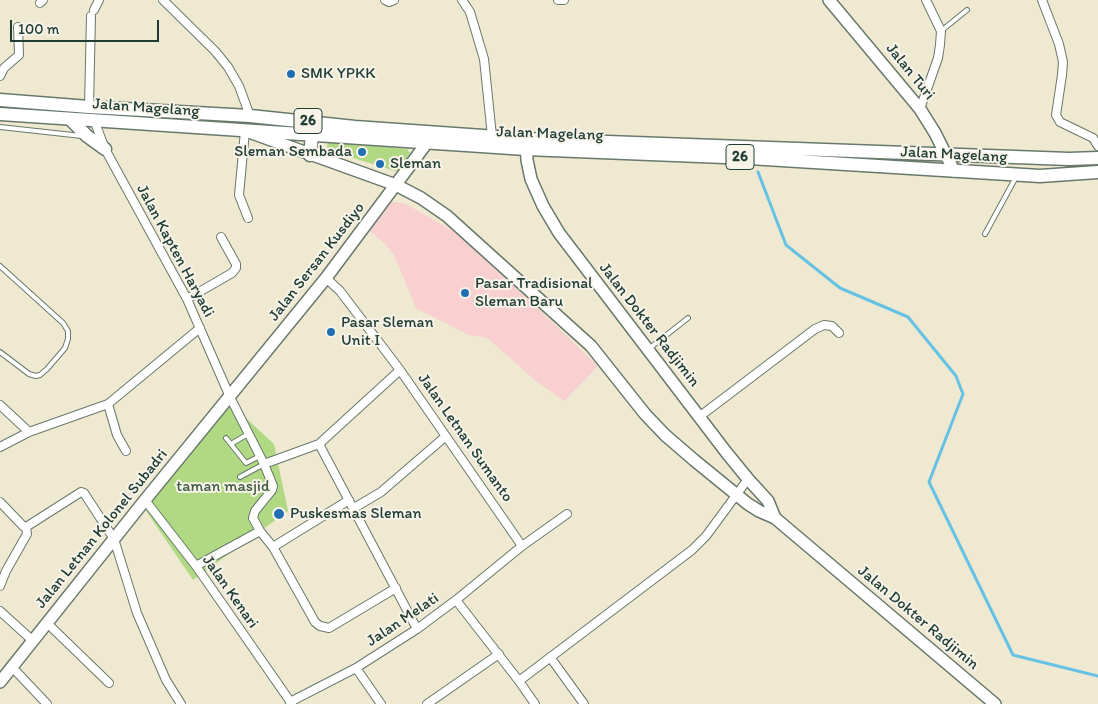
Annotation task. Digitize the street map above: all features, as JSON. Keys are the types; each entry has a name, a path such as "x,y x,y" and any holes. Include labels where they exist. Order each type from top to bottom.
{"highway":[{"name":"Jalan Magelang","path":"0,100 250,116 355,127 492,136 526,144 1017,175 1040,176 1098,172"},
{"name":"Jalan Magelang","path":"0,114 426,144 526,144 947,154 1069,159 1098,158"},
{"path":"70,119 87,136 105,149"},
{"path":"310,155 312,135"}],"main road":[{"name":"Jalan Turi","path":"829,0 920,109 947,154 954,171"},
{"name":"Jalan Dokter Radjimin","path":"245,131 396,186 421,198 447,216 600,354 645,414 694,460 759,511 775,518 994,704"},
{"name":"Jalan Sersan Kusdiyo","path":"230,397 326,278 426,144"},
{"name":"Jalan Dokter Radjimin","path":"526,144 531,179 550,220 748,479 768,501 775,518"},
{"name":"Jalan Letnan Kolonel Subadri","path":"0,682 230,397"}],"street":[{"path":"89,107 93,13 99,0"},
{"path":"164,0 215,51 228,67 250,116"},
{"path":"385,0 389,2 394,0"},
{"path":"462,0 470,12 484,59 492,136"},
{"path":"558,0 564,0"},
{"path":"920,109 938,58 940,31 926,0"},
{"path":"1042,0 1059,44 1063,62 1056,115 1060,122 1093,138 1098,146"},
{"path":"0,76 4,68 19,55 18,27"},
{"name":"Jalan Kapten Haryadi","path":"94,120 105,149 187,299 230,397 273,486 271,494 253,514 253,518 260,531"},
{"path":"245,131 238,195 248,218"},
{"path":"187,299 232,273 236,268 236,264 221,237"},
{"name":"Jalan Letnan Sumanto","path":"326,278 340,291 400,370 522,546"},
{"path":"700,417 816,329 824,325 832,326 839,333"},
{"path":"0,448 29,432 108,404 200,328"},
{"path":"264,464 319,444 400,370"},
{"path":"108,404 116,435 126,450"},
{"path":"0,405 29,432"},
{"path":"354,508 381,492 446,436"},
{"path":"319,444 417,629"},
{"path":"519,681 692,550 706,536 748,479"},
{"path":"26,527 81,492 84,493 114,539 138,613 166,680 181,704"},
{"name":"Jalan Kenari","path":"146,500 196,566 291,703"},
{"path":"273,547 349,500"},
{"path":"0,502 26,527"},
{"name":"Jalan Melati","path":"291,703 356,668 417,629 522,546 567,514"},
{"path":"0,586 6,571 27,534 26,527"},
{"path":"196,566 260,531 273,547 315,622 324,628 329,628 396,588"},
{"path":"456,600 499,654 535,704"},
{"path":"0,611 33,641"},
{"path":"47,623 109,683"},
{"path":"427,704 499,654"},
{"path":"550,657 584,704"},
{"path":"12,667 47,704"},
{"path":"356,668 381,704"}],"lane":[{"path":"940,31 967,10"},
{"path":"0,127 87,136"},
{"path":"985,234 1017,175"},
{"path":"0,266 63,324 68,331 68,339 65,348 47,369 36,376 30,374 0,352"},
{"path":"648,350 688,318"},
{"path":"231,444 249,434"},
{"path":"226,438 246,463 260,456"},
{"path":"240,477 264,464"}],"shaded area":[{"name":"Pasar Tradisional Sleman Baru","path":"391,202 404,203 452,230 598,366 564,401 536,381 487,338 469,335 416,308 394,255 368,229"}],"green space":[{"path":"329,141 407,149 410,153 399,170 395,171 328,150 327,145"},
{"name":"taman masjid","path":"222,396 274,444 288,511 193,580 138,499"}],"waterway":[{"path":"758,172 786,245 840,288 908,317 956,376 963,394 929,482 1013,655 1098,676"}],"place":[{"name":"SMK YPKK","path":"291,74"},
{"name":"Sleman Sembada","path":"362,152"},
{"name":"Sleman","path":"380,164"},
{"name":"Pasar Tradisional Sleman Baru","path":"465,293"},
{"name":"Pasar Sleman Unit I","path":"331,332"},
{"name":"Puskesmas Sleman","path":"279,514"}]}
